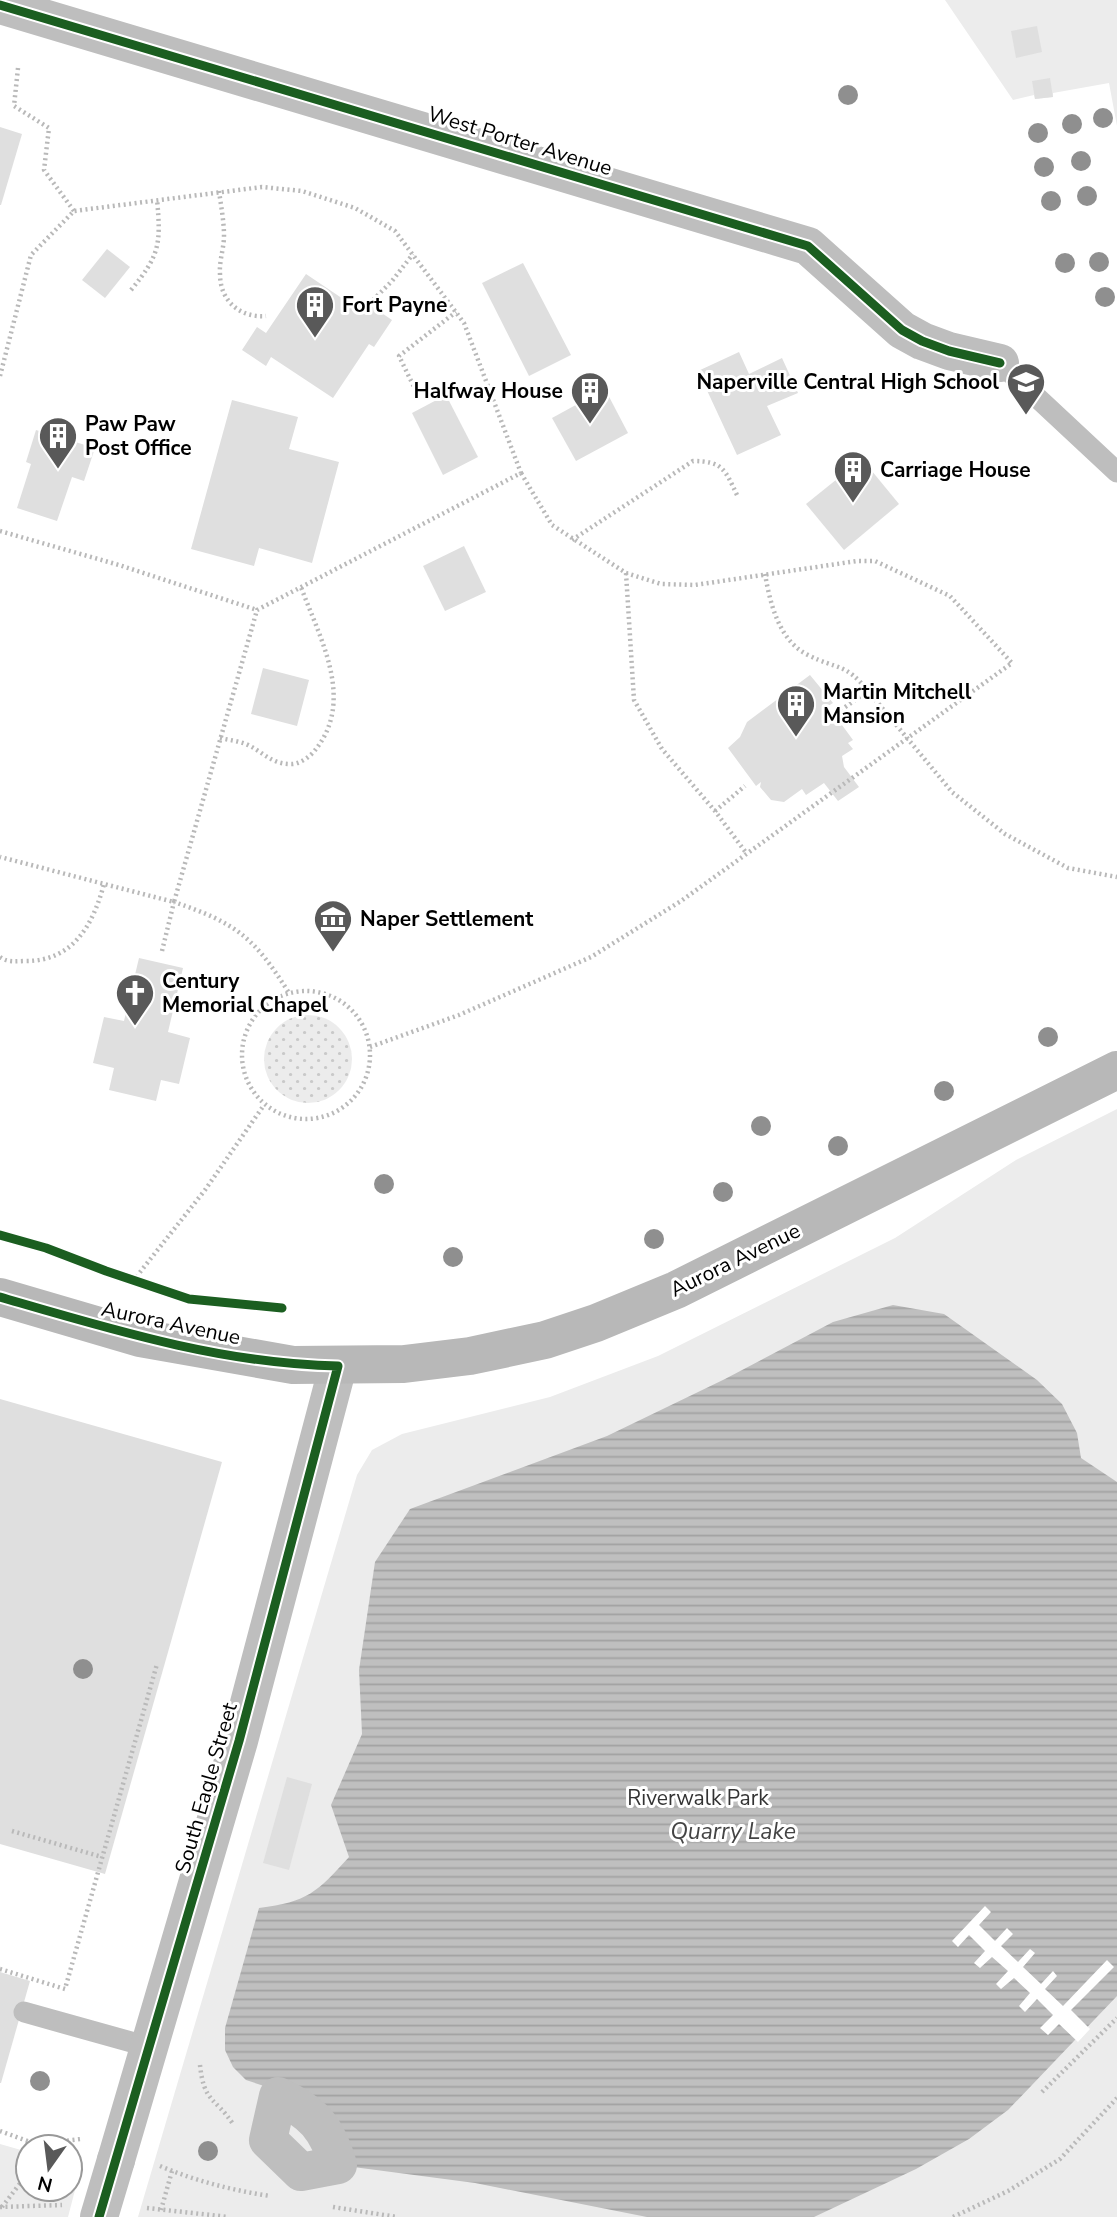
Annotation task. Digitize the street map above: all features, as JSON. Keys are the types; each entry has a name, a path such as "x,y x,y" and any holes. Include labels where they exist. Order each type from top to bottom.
{"main road":[{"name":"Aurora Avenue","path":"0,1297 140,1338 288,1365 404,1364 470,1356 545,1340 596,1323 688,1284 1117,1070"}],"street":[{"name":"West Porter Avenue","path":"0,5 808,246 902,330 949,351 1000,363"},
{"name":"South Eagle Street","path":"99,2217 101,2151 149,2048 239,1741 338,1366"}],"lane":[{"path":"1000,363 1117,472"},
{"path":"24,2012 149,2048"}],"path":[{"path":"18,68 14,106 49,128 44,170 74,211"},
{"path":"0,376 31,255 74,211 262,187 302,191 355,208 396,231 464,323 521,473 552,525 572,540 626,573 661,584 695,586 857,561 875,561 950,596 1012,663 681,901 591,957 459,1015 370,1047"},
{"path":"219,191 224,236 219,277 226,297 236,311 254,317 266,316"},
{"path":"131,290 147,271 158,250 160,229 157,200"},
{"path":"373,300 413,254"},
{"path":"416,391 399,356 456,312"},
{"path":"572,540 693,461 711,461 725,470 737,495"},
{"path":"0,531 118,565 257,610 521,473"},
{"path":"626,573 634,700 662,748 747,854"},
{"path":"765,574 778,622 787,638 804,654 837,664 855,675 952,792 1005,834 1068,868 1117,877"},
{"path":"220,738 247,745 268,759 292,765 312,755 327,736 334,710 334,682 301,587"},
{"path":"162,951 257,610"},
{"path":"841,710 868,691"},
{"path":"715,811 745,786"},
{"path":"0,858 174,902 212,915 242,932 270,962 289,993"},
{"path":"2,960 41,961 74,944 96,914 104,884"},
{"path":"311,991 333,996 351,1009 364,1026 370,1047 369,1069 361,1089 346,1106 327,1116 305,1120 283,1116 264,1104 251,1089 244,1070 242,1051 246,1031 256,1014 271,1001 289,993 311,991"},
{"path":"146,1285 129,1279 205,1190 264,1104"},
{"path":"0,1969 65,1989 157,1664"},
{"path":"12,1831 102,1857"},
{"path":"1042,2092 1117,2018"},
{"path":"953,2217 1008,2191 1060,2159 1117,2098"},
{"path":"84,2146 101,2151"},
{"path":"161,2210 172,2171"},
{"path":"1,2207 14,2191"},
{"path":"1,2207 62,2205"},
{"path":"147,2208 229,2217"}],"green space":[{"path":"945,0 1117,0 1117,126 1109,83 1053,93 1053,97 1035,99 1034,95 1013,100"},
{"path":"308,1015 325,1018 339,1028 349,1042 352,1059 349,1076 339,1090 325,1100 308,1103 291,1100 277,1090 267,1076 264,1059 267,1042 277,1028 291,1018"},
{"name":"Quarry Lake","path":"1117,1109 1117,2217 138,2217 357,1475 372,1450 402,1434 550,1397 658,1356 895,1238 1016,1160"},
{"path":"0,2144 14,2148 14,2203 72,2203 68,2217 0,2217"}],"water":[{"name":"Quarry Lake","path":"893,1305 944,1314 1037,1380 1062,1404 1077,1433 1081,1458 1117,1482 1117,1996 1008,2110 969,2139 916,2169 814,2217 647,2217 475,2183 338,2165 267,2087 246,2080 233,2067 225,2050 225,2028 259,1908 276,1906 310,1893 349,1857 331,1805 362,1734 359,1670 375,1562 410,1509 607,1436 725,1379 833,1322"}],"pier":[{"path":"985,1906 991,1912 979,1925 995,1941 1007,1928 1013,1934 1001,1946 1018,1962 1030,1949 1035,1953 1023,1967 1041,1984 1053,1971 1057,1976 1045,1989 1063,2006 1107,1960 1114,1967 1071,2010 1090,2029 1078,2042 1059,2024 1048,2035 1040,2028 1053,2015 1037,1999 1025,2012 1019,2006 1030,1993 1014,1978 1001,1989 996,1984 1008,1971 992,1957 980,1968 974,1963 985,1951 969,1935 958,1947 952,1941"}],"building":[{"path":"1037,26 1042,52 1016,58 1011,31"},
{"path":"1050,78 1053,97 1035,99 1032,81"},
{"path":"0,127 22,134 1,205 0,205"},
{"path":"107,249 130,267 105,298 82,280"},
{"path":"523,263 571,355 529,376 482,283"},
{"name":"Fort Payne","path":"306,274 358,309 364,301 392,320 374,347 369,344 333,398 271,357 266,366 242,350 257,327 266,333"},
{"path":"739,352 749,374 782,358 798,393 767,406 781,435 737,455 698,371"},
{"name":"Halfway House","path":"605,389 628,433 576,461 552,418"},
{"path":"446,395 478,457 443,475 412,413"},
{"path":"232,400 298,417 289,449 339,462 312,563 259,548 254,566 191,549"},
{"name":"Paw Paw Post Office","path":"36,430 95,448 84,481 72,477 57,521 17,508 31,464 26,462"},
{"name":"Carriage House","path":"862,459 899,504 844,550 806,504"},
{"path":"464,546 486,592 445,611 423,566"},
{"path":"263,668 309,680 297,726 251,714"},
{"name":"Martin Mitchell Mansion","path":"810,675 833,703 828,706 853,740 848,743 853,749 842,756 844,767 859,787 838,801 824,783 806,795 802,789 784,802 771,800 760,787 761,782 756,786 728,748 740,737 747,722"},
{"name":"Century Memorial Chapel","path":"139,958 183,968 168,1032 190,1038 179,1084 161,1080 156,1101 109,1090 114,1068 93,1063 104,1017 124,1021"},
{"path":"0,1399 222,1462 105,1874 0,1844"},
{"path":"287,1777 312,1784 289,1870 263,1863"},
{"path":"0,1972 30,1981 1,2083 0,2083"}],"cycle path":[{"path":"0,5 808,246 902,330 949,351 1000,363"},
{"path":"0,1235 46,1248 189,1299 282,1308"},
{"path":"0,1297 125,1332 210,1352 295,1364 338,1366 239,1741 99,2217"}],"place":[{"name":"Fort Payne","path":"315,339"},
{"name":"Naperville Central High School","path":"1026,416"},
{"name":"Halfway House","path":"590,425"},
{"name":"Paw Paw Post Office","path":"58,470"},
{"name":"Carriage House","path":"853,504"},
{"name":"Martin Mitchell Mansion","path":"796,738"},
{"name":"Naper Settlement","path":"333,953"},
{"name":"Century Memorial Chapel","path":"135,1027"}],"park label":[{"name":"Riverwalk Park","path":"698,1798"}]}
